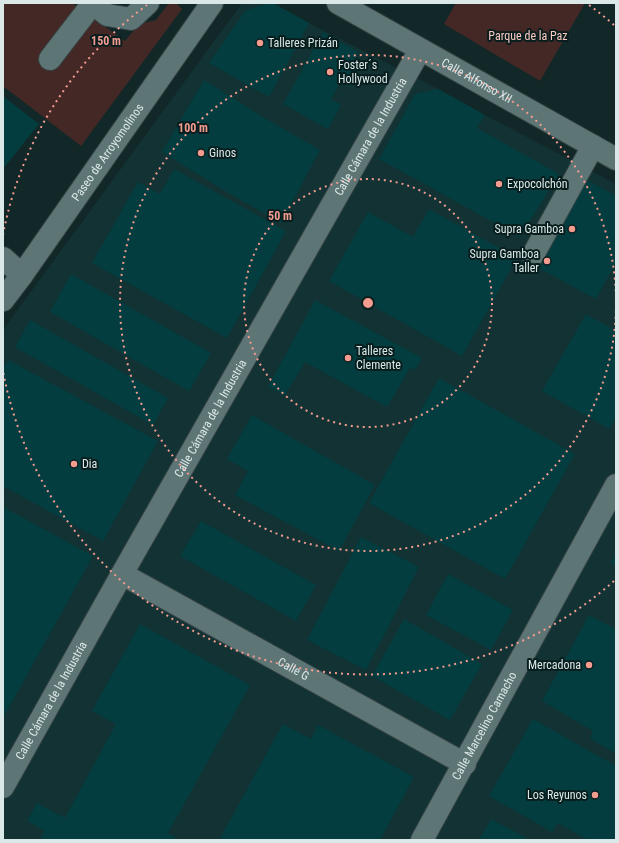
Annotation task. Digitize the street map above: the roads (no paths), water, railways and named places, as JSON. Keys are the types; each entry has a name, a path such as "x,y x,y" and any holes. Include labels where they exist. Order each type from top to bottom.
{"street":[{"path":"50,59 93,3 107,15 131,19 148,3"},
{"name":"Paseo de Arroyomolinos","path":"3,300 212,3"},
{"name":"Calle Alfonso XII","path":"338,3 616,159"},
{"name":"Calle Cámara de la Industria","path":"3,787 122,574 420,50"},
{"path":"533,255 593,146"},
{"path":"3,258 22,275"},
{"name":"Calle Marcelino Camacho","path":"422,840 465,764 616,485"},
{"name":"Calle G","path":"122,574 465,764"}],"place":[{"name":"Talleres Prizán","path":"260,43"},
{"name":"Foster´s Hollywood","path":"330,72"},
{"name":"Ginos","path":"201,153"},
{"name":"Expocolchón","path":"499,184"},
{"name":"Supra Gamboa","path":"572,229"},
{"name":"Supra Gamboa Taller","path":"547,261"},
{"name":"Talleres Clemente","path":"348,358"},
{"name":"Dia","path":"74,464"},
{"name":"Mercadona","path":"589,665"},
{"name":"Los Reyunos","path":"595,795"}],"park label":[{"name":"Parque de la Paz","path":"528,36"}]}
